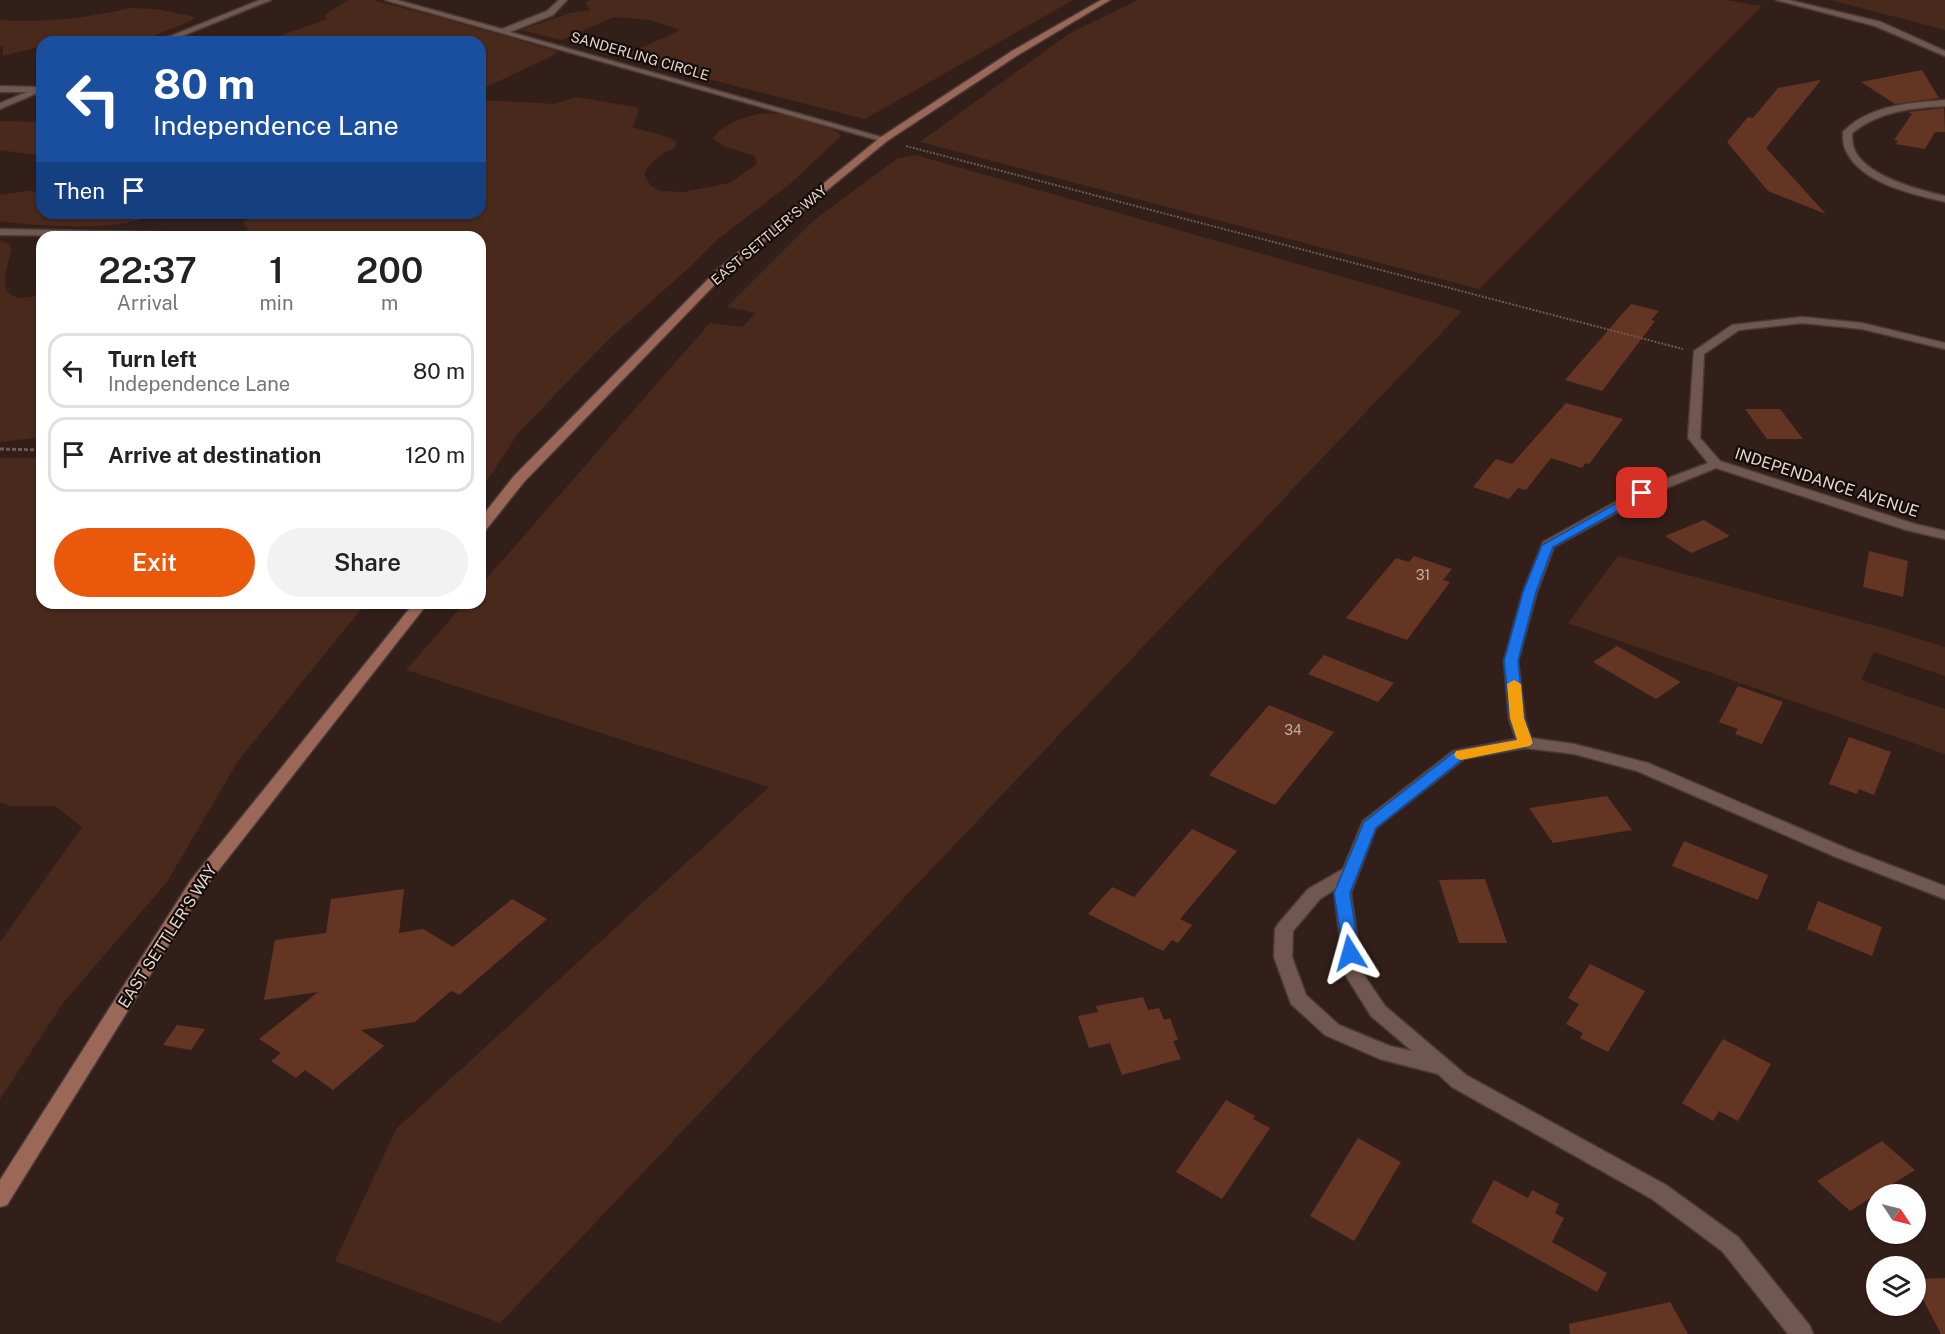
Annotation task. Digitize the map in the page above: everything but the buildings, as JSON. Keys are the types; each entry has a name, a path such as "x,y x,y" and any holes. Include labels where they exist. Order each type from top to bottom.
{"main road":[{"name":"EAST SETTLER'S WAY","path":"486,520 519,479 722,271 884,140 1015,52 1106,0"},
{"name":"EAST SETTLER'S WAY","path":"0,1198 197,885 415,609"}],"street":[{"path":"175,36 267,0"},
{"name":"SANDERLING CIRCLE","path":"389,0 884,140"},
{"path":"505,31 550,13 563,0"},
{"path":"1780,0 1878,24 1945,54"},
{"path":"0,89 36,88"},
{"path":"0,106 36,90"},
{"path":"1945,103 1882,111 1863,118 1847,132 1851,152 1862,166 1908,190 1945,199"},
{"path":"0,232 36,233"},
{"path":"1698,353 1736,327 1802,320 1862,326 1945,346"},
{"name":"INDEPENDANCE AVENUE","path":"1698,353 1695,438 1716,464 1888,520 1945,535"},
{"path":"1525,743 1517,718 1511,661 1530,592 1548,545 1642,493 1716,464"},
{"path":"1802,1334 1730,1244 1659,1192 1459,1081 1378,1011 1353,973 1342,893 1369,825 1459,755 1525,743 1574,749 1642,767 1842,853 1945,893"},
{"path":"1350,873 1314,894 1284,929 1284,957 1298,999 1332,1030 1387,1053 1444,1067"}],"path":[{"path":"884,140 1698,353"},
{"path":"0,449 36,450"}],"shaded area":[{"path":"349,0 372,0 556,51 554,55 486,87 486,36 280,36 327,19 324,17"},
{"path":"591,0 1073,0 865,119 621,57 680,30 650,20 614,17 562,40 521,30 570,13 590,10 585,2"},
{"path":"1138,0 1725,0 1762,6 1479,289 920,142 1070,33"},
{"path":"1831,0 1945,0 1945,30"},
{"path":"131,8 156,9 195,17 191,21 153,36 36,36 36,48 3,56 3,47 0,46 0,20 33,21 98,15"},
{"path":"576,97 639,109 633,127 677,142 675,148 653,162 644,175 651,186 660,191 684,192 729,183 757,164 755,156 724,146 713,139 722,129 745,117 766,113 784,115 830,128 841,136 792,182 717,240 609,339 519,432 486,481 486,231 248,231 243,222 248,219 486,219 486,100 555,104"},
{"path":"0,121 36,122 36,155 0,150"},
{"path":"915,155 1462,311 500,1323 335,1261 396,1129 769,787 406,670 460,609 486,609 486,579 710,323 742,327 756,313 727,307 814,220 897,159"},
{"path":"36,192 36,219 140,219 102,226 33,225 0,221 0,195"},
{"path":"0,240 9,244 12,250 6,273 7,290 11,295 18,297 36,295 36,438 0,442"},
{"path":"0,458 36,458 36,609 361,609 238,761 167,882 63,1003 0,1099 0,942 82,827 55,806 11,806 0,802"},
{"path":"1618,556 1945,647 1945,676 1874,652 1861,680 1945,709 1945,754 1568,623"}],"slow traffic":[{"path":"1461,755 1525,743 1517,718 1514,684"}],"route":[{"path":"1350,953 1342,893 1369,825 1459,755 1525,743 1517,718 1511,661 1530,592 1548,545 1642,493"}]}
